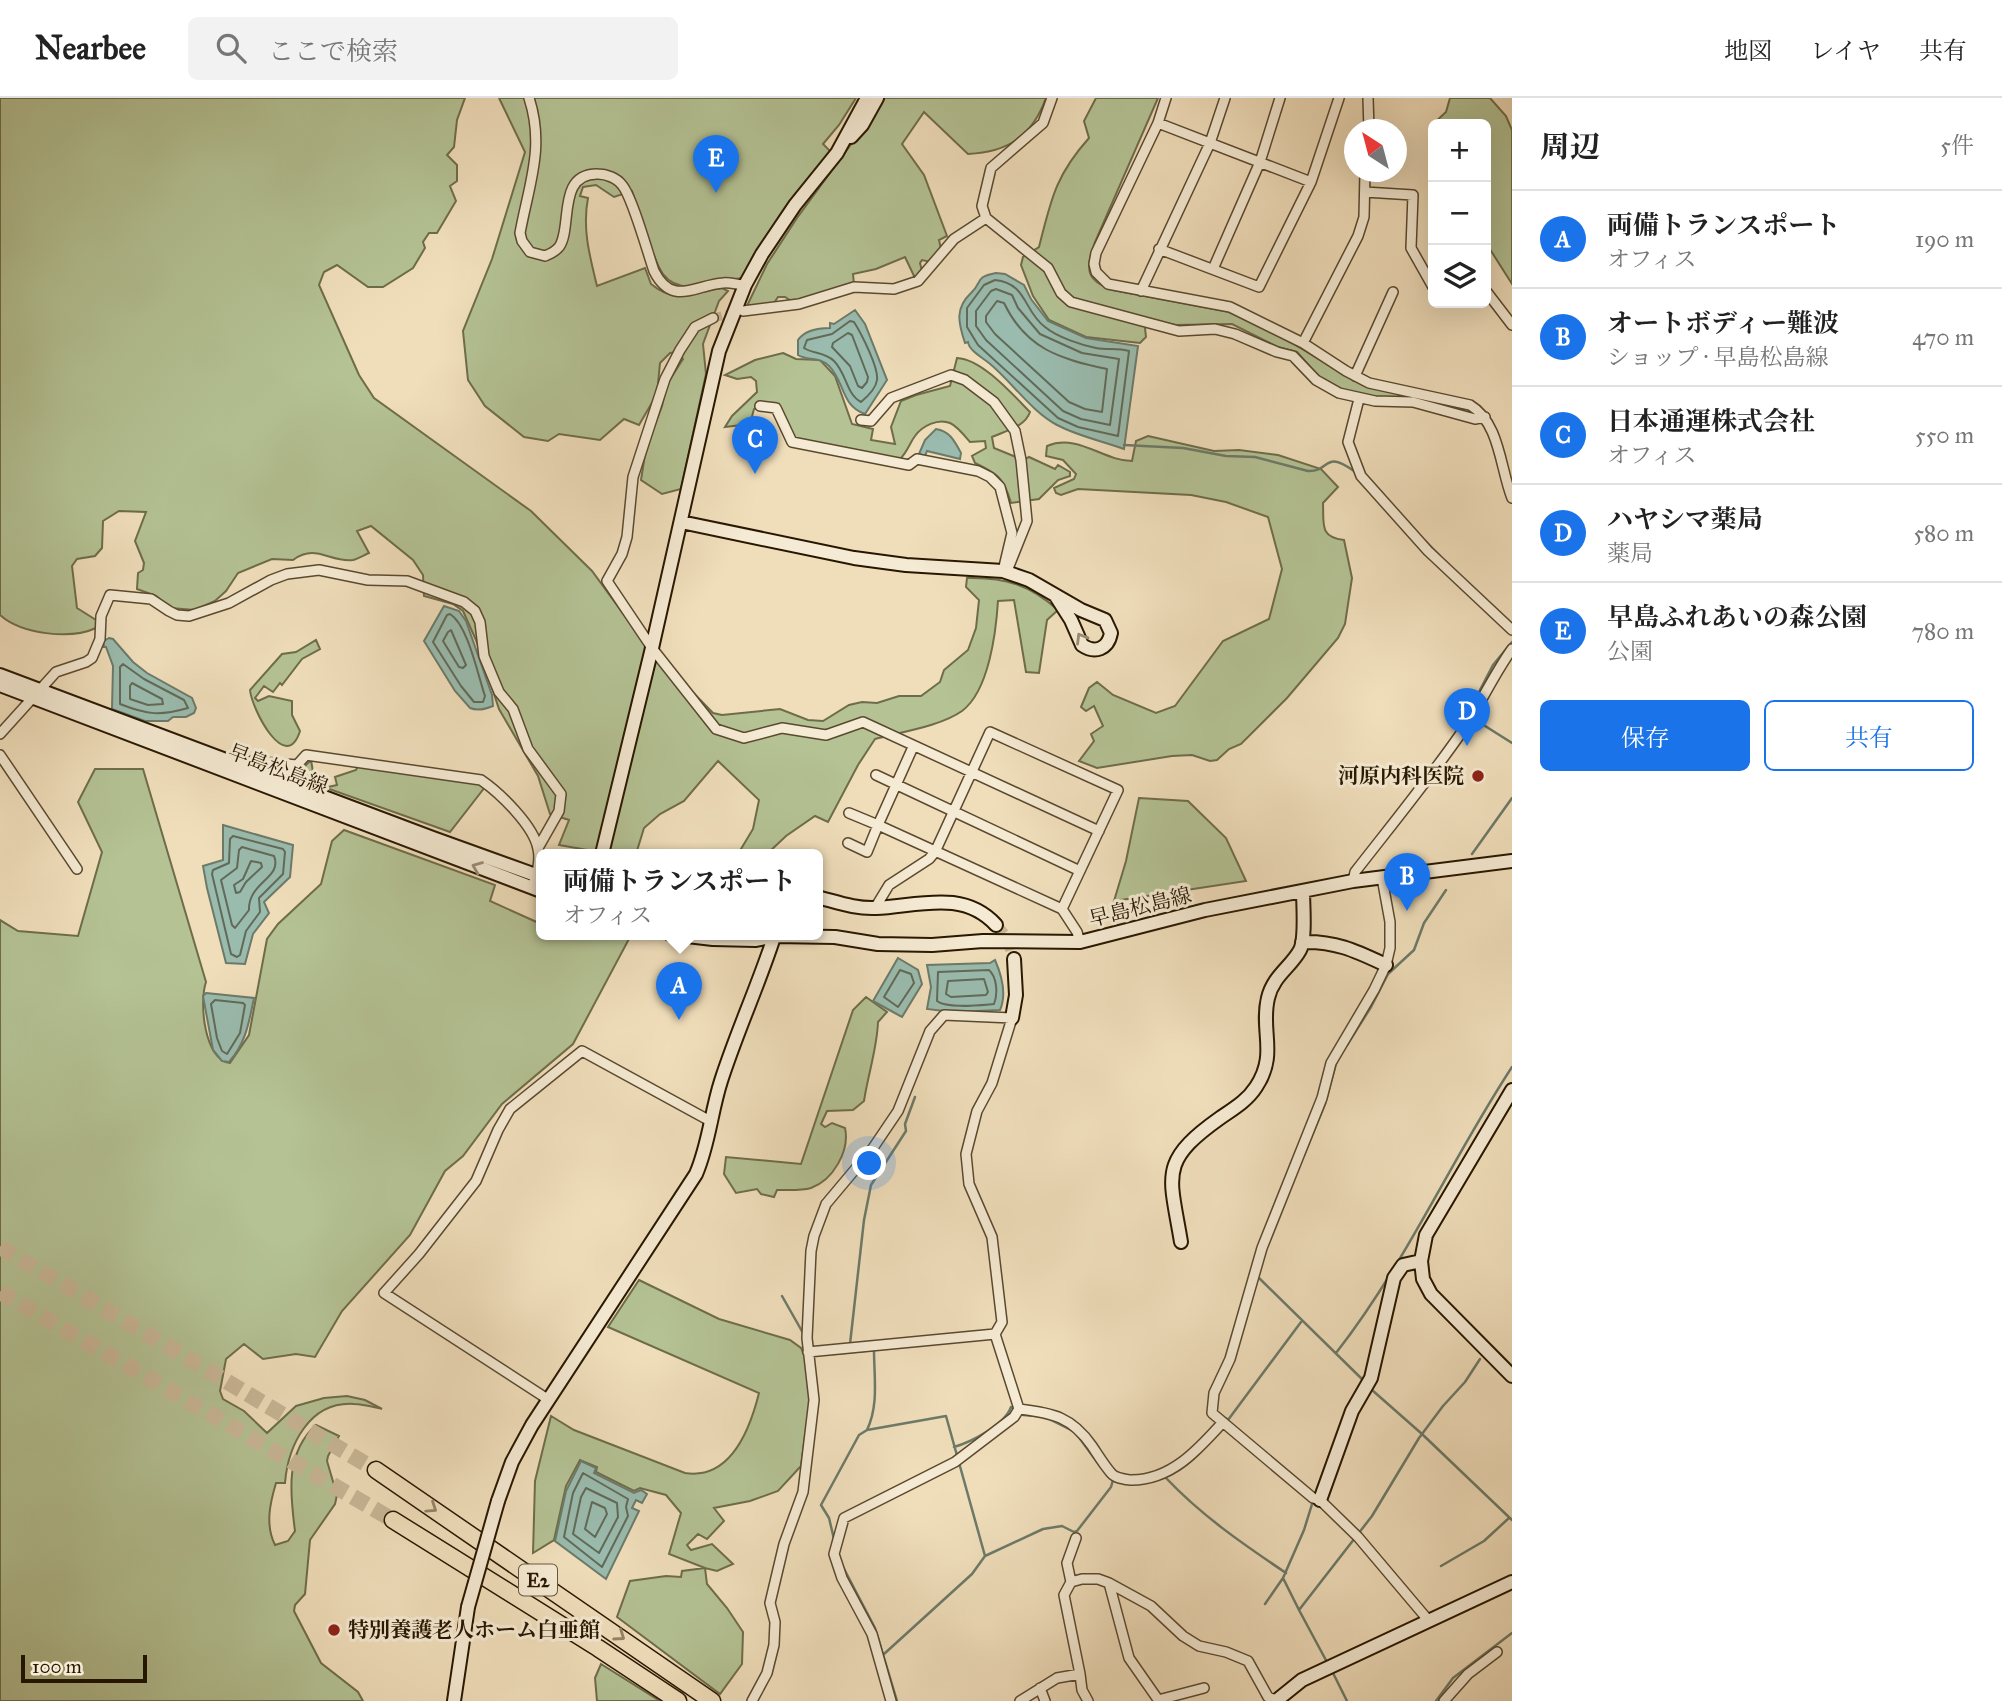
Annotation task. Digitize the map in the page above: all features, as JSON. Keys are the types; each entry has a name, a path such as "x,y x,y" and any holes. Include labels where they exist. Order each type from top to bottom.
{"highway":[{"name":"E2","path":"376,1470 705,1696"},
{"name":"E2","path":"393,1520 678,1701"}],"street":[{"path":"528,98 535,118 537,153 520,233 530,252 545,256 557,249 563,237 567,205 576,183 590,174 600,174 609,176 623,186 654,271 658,280 666,287 690,292 723,283 745,285"},
{"path":"836,153 867,98"},
{"path":"604,849 719,351 745,285 762,254 836,153 862,125 877,98"},
{"path":"1052,98 1043,123 991,168 982,206 986,218 1048,268 1061,293 1071,302 1179,331 1215,329 1235,334 1293,356 1316,380 1339,393 1359,399 1413,402 1475,419 1485,417"},
{"path":"1166,98 1158,123 1096,253 1094,264 1100,278 1108,284 1230,306 1303,343 1369,383 1470,405 1485,417 1491,429 1512,498"},
{"path":"1141,291 1210,143 1225,98"},
{"path":"1213,269 1260,162 1280,98"},
{"path":"1159,249 1259,287 1311,182 1339,98"},
{"path":"1368,98 1369,119"},
{"path":"1158,123 1311,182"},
{"path":"1303,343 1358,236 1364,217 1365,182"},
{"path":"1365,192 1413,194 1411,248 1428,278"},
{"path":"743,311 810,302 854,287 894,289 918,281 954,239 986,218"},
{"path":"1355,376 1393,292"},
{"path":"1491,297 1512,325"},
{"path":"713,318 695,327 666,379 633,477 625,545 607,581 652,648 716,729 738,737 757,736 782,728 826,734 863,722 1099,831"},
{"path":"861,420 871,421 891,398 951,375 965,380 994,402 1015,431 1028,510 1024,531 1005,572"},
{"path":"1359,399 1348,442 1361,476 1428,551 1512,630"},
{"path":"760,406 776,408 792,442 909,465 916,460 978,471 990,477 1000,487 1012,533 1005,572"},
{"path":"681,522 854,558 906,565 1005,572 1030,580 1081,610 1105,620 1111,633 1108,643 1101,649 1094,650 1082,645 1071,620 1055,595"},
{"path":"0,734 56,673 92,658 100,639 102,616 110,595 150,599 177,615 189,616 229,603 271,580 301,571 319,570 368,579 407,581 464,602 475,611 480,622 484,656 499,692 513,709 528,749 561,794 559,811 538,848 519,816 502,797 481,780 306,755 297,765 252,761 242,766"},
{"path":"1353,881 1355,872 1406,811 1460,735 1498,668 1512,649"},
{"name":"早島松島線","path":"0,675 37,693 536,890"},
{"name":"早島松島線","path":"0,685 37,693 536,875"},
{"path":"875,908 889,885 929,859 935,852 990,732 1118,790 1062,909"},
{"path":"848,843 867,852 913,747"},
{"path":"0,755 77,869"},
{"path":"876,775 1080,871"},
{"path":"849,813 1062,909 1077,932 1080,942"},
{"name":"早島松島線","path":"823,937 878,944 1080,942 1205,910 1353,881 1512,861"},
{"path":"1382,878 1390,922 1390,948 1386,965 1331,1063 1322,1098 1262,1248 1230,1359 1214,1393 1212,1413 1317,1499 1358,1537 1429,1621"},
{"path":"1181,1242 1172,1185 1173,1166 1189,1142 1244,1101 1256,1087 1268,1056 1268,998 1276,978 1301,949 1303,891"},
{"path":"823,899 850,906 875,908 937,901 954,903 978,910 996,925"},
{"path":"454,1701 468,1607 498,1501 521,1444 686,1192 704,1158 715,1100 734,1040 772,940"},
{"path":"1302,942 1324,942 1348,947 1386,965"},
{"path":"891,1701 872,1634 842,1578 834,1554 844,1518 957,1461 1014,1417 1019,1409 995,1334 1002,1322 992,1237 968,1184 966,1154 977,1111 992,1083 1012,1018 1016,995 1014,959"},
{"path":"752,1701 766,1673 774,1645 775,1622 769,1603 784,1544 803,1492 814,1400 808,1352 811,1251 826,1204 873,1148 898,1111 930,1031 944,1015 1012,1018"},
{"path":"549,1400 384,1293 419,1254 476,1181 510,1109 582,1051 712,1122"},
{"path":"1512,1090 1426,1235 1421,1261 1423,1279 1430,1294 1512,1376"},
{"path":"1317,1499 1352,1411 1371,1378 1394,1278 1403,1265 1421,1261"},
{"path":"808,1352 995,1334"},
{"path":"1019,1409 1041,1411 1075,1425 1112,1475 1123,1479 1153,1478 1168,1472 1196,1451 1223,1422"},
{"path":"1076,1538 1067,1563 1071,1582 1064,1595 1082,1690 1088,1701"},
{"path":"1071,1582 1098,1579 1109,1583 1151,1606 1183,1636 1199,1646 1226,1652 1248,1661 1270,1700 1302,1680 1512,1582"},
{"path":"1109,1583 1129,1658 1159,1700 1204,1688"},
{"path":"1444,1701 1468,1674 1497,1652"},
{"path":"1020,1701 1057,1678 1080,1674"},
{"path":"1040,1688 1045,1701"}],"green space":[{"path":"0,98 465,98 457,120 454,147 447,155 457,165 457,181 450,186 456,201 437,233 429,233 423,242 425,248 413,268 383,287 368,287 337,265 324,272 319,285 359,375 374,398 531,511 592,571 644,642 713,713 722,715 780,709 808,720 823,721 849,705 877,703 899,696 921,696 940,682 944,670 968,650 976,628 979,600 966,587 967,578 993,579 1016,584 1037,594 1058,610 1047,620 1039,673 1026,672 1014,600 998,601 985,676 971,702 962,711 943,721 875,739 828,822 815,816 772,849 741,849 753,829 759,800 718,761 684,801 660,814 644,828 638,849 582,849 559,845 569,820 550,814 538,776 499,709 476,640 463,611 453,604 424,596 423,575 413,560 371,526 357,531 369,553 359,558 345,560 309,553 293,560 272,559 238,573 226,591 215,601 195,610 170,608 156,596 137,589 138,573 143,570 144,563 135,541 146,512 119,511 103,521 102,548 95,556 77,559 72,566 77,608 96,620 96,628 73,634 46,633 20,627 0,615"},
{"path":"499,98 856,98 823,144 831,152 742,278 692,286 672,282 663,274 654,257 632,191 614,197 596,185 583,187 580,196 588,198 586,232 597,286 645,268 651,284 669,294 686,296 722,288 728,291 719,301 703,344 706,374 681,489 662,494 641,480 646,448 662,406 667,384 683,359 678,352 670,353 660,363 657,394 639,425 624,419 600,440 559,434 548,441 524,437 485,406 468,380 463,331 492,259 525,152"},
{"path":"885,98 1046,98 1034,122 1017,140 983,153 968,154 924,112 902,144 924,175 947,236 939,240 941,249 931,262 922,260 922,271 915,278 905,257 876,269 853,274 854,284 793,302 785,297 778,297 774,303 746,308 767,264 797,218"},
{"path":"1096,98 1158,98 1095,242 1089,266 1092,277 1097,282 1113,290 1230,312 1284,338 1355,381 1368,387 1396,393 1401,397 1363,397 1347,392 1318,376 1297,352 1278,347 1232,324 1175,325 1156,321 1145,328 1146,337 1140,343 1086,337 1049,320 1033,296 1021,265 1023,257 1039,247 1061,177 1089,138 1084,121"},
{"path":"1450,98 1490,98 1506,116 1512,130 1512,284 1491,251 1491,119 1438,119 1446,112"},
{"path":"783,353 796,359 820,360 835,376 852,424 873,429 871,440 895,444 891,427 901,401 950,386 957,358 977,364 1030,412 1019,425 992,437 994,448 1016,457 1019,477 1024,460 1029,457 1055,469 1058,465 1070,472 1070,476 1058,480 1039,499 1011,503 999,478 975,463 972,456 986,448 985,441 970,442 955,426 945,422 935,422 922,429 900,459 795,441 778,405 764,402 754,409 750,424 725,427 732,416 757,392 756,381 751,377 737,379 725,375 755,360"},
{"path":"1148,436 1214,451 1239,450 1278,455 1321,469 1338,487 1323,503 1323,517 1327,533 1344,540 1352,578 1345,624 1338,638 1287,698 1241,744 1229,749 1217,760 1210,761 1192,755 1172,756 1097,768 1079,761 1094,741 1091,734 1103,726 1094,706 1086,711 1081,707 1089,688 1097,682 1113,695 1156,713 1175,706 1223,641 1269,619 1282,569 1268,517 1226,502 1191,495 1078,489 1061,495 1056,493 1054,488 1074,479 1076,474 1063,460 1046,456 1047,446 1069,443 1132,461 1136,441"},
{"path":"316,640 320,649 302,659 282,685 280,683 273,692 264,686 255,698 258,701 269,696 292,701 292,715 300,731 294,743 287,746 279,743 270,734 257,711 250,690 282,654 296,652"},
{"path":"311,760 313,772 324,775 328,787 337,785 335,777 356,770 358,766 478,782 485,787 450,832 287,774 289,769 300,771"},
{"path":"95,769 143,769 206,982 203,1003 209,1041 214,1052 230,1063 249,1035 267,939 278,924 321,884 332,841 344,830 495,885 490,901 536,922 536,940 628,940 573,1044 502,1104 463,1156 445,1171 410,1235 342,1311 315,1357 296,1354 263,1359 244,1344 226,1359 220,1391 223,1399 244,1411 267,1433 296,1406 324,1398 347,1396 365,1400 382,1409 357,1404 338,1405 313,1418 296,1441 285,1483 276,1483 269,1514 275,1545 288,1541 295,1531 291,1488 294,1461 299,1448 316,1425 339,1436 327,1461 337,1495 335,1504 310,1540 305,1594 295,1605 294,1611 321,1663 358,1692 363,1701 0,1701 0,920 18,931 78,936 102,852 78,802"},
{"path":"1139,798 1188,801 1226,838 1246,881 1114,901 1126,861"},
{"path":"866,997 887,1012 878,1022 864,1101 853,1110 827,1111 821,1124 825,1127 832,1123 845,1128 845,1146 833,1172 811,1188 777,1190 774,1197 761,1194 757,1189 736,1193 724,1174 726,1157 801,1164 853,1010"},
{"path":"639,1280 719,1319 790,1340 801,1348 805,1358 810,1400 801,1466 778,1491 750,1501 714,1508 724,1521 707,1539 698,1534 687,1545 691,1550 712,1544 733,1564 717,1571 669,1554 681,1513 666,1495 640,1488 634,1491 596,1472 597,1467 580,1460 566,1486 554,1540 533,1553 535,1481 551,1416 574,1430 685,1473 701,1473 715,1469 736,1449 750,1422 759,1393 608,1327"},
{"path":"705,1568 707,1584 743,1632 742,1664 720,1694 617,1617 630,1581 666,1576 681,1577 682,1571"},
{"path":"601,1664 660,1701 597,1701 595,1678"}],"water":[{"path":"996,273 1005,274 1024,285 1048,321 1086,338 1138,346 1124,449 1073,432 1048,419 973,350 968,342 965,343 959,316 962,304 982,278"},
{"path":"855,310 865,324 887,380 865,414 847,400 829,366 798,355 798,340 804,334 816,329 830,328 830,323 834,324"},
{"path":"936,429 951,438 961,453 960,459 927,451 925,456 919,454 925,440"},
{"path":"444,606 459,611 466,621 492,695 493,706 470,708 455,691 424,641"},
{"path":"109,638 147,673 192,698 196,708 194,713 186,717 173,717 168,721 145,721 112,709 113,666 106,647 101,647 104,645 102,642"},
{"path":"223,825 293,845 290,877 264,902 269,913 253,934 245,964 226,963 203,866 223,860"},
{"path":"898,958 918,970 922,984 902,1017 873,1001"},
{"path":"995,960 1003,985 1000,1010 952,1012 927,1009 931,987 927,965 990,963"},
{"path":"206,993 254,998 243,1040 229,1062 222,1061 213,1050 203,996"},
{"path":"581,1461 596,1468 594,1473 634,1493 641,1490 647,1494 642,1503 636,1500 632,1508 639,1511 606,1579 555,1541 566,1491"}],"waterway":[{"path":"1124,445 1183,448 1226,456 1255,457 1308,471 1337,462 1354,471"},
{"path":"1425,541 1440,556"},
{"path":"1467,715 1493,665 1512,642"},
{"path":"1474,719 1512,743"},
{"path":"1472,854 1512,798"},
{"path":"1347,1045 1388,974 1414,950 1424,923 1446,890"},
{"path":"1304,1155 1325,1104 1337,1060"},
{"path":"1336,1353 1384,1284 1512,1067"},
{"path":"850,1344 864,1220 871,1185 906,1131 905,1124 915,1097"},
{"path":"1272,1233 1284,1204"},
{"path":"1260,1269 1258,1277 1365,1382"},
{"path":"782,1296 803,1333"},
{"path":"1228,1420 1301,1322"},
{"path":"833,1354 874,1350 874,1401 867,1430"},
{"path":"1328,1664 1299,1610 1372,1516 1419,1438 1465,1382 1480,1359"},
{"path":"1372,1390 1512,1520"},
{"path":"954,1447 987,1432 1013,1408"},
{"path":"1023,1415 1037,1416"},
{"path":"834,1539 829,1518 821,1505 859,1435 867,1430 946,1416 985,1556"},
{"path":"1047,1418 1075,1432 1100,1466"},
{"path":"1315,1495 1337,1435"},
{"path":"1156,1480 1179,1470 1212,1440"},
{"path":"1166,1478 1208,1517 1286,1573"},
{"path":"884,1654 972,1574 985,1556 1043,1529 1062,1526 1077,1531 1111,1487 1113,1480"},
{"path":"1299,1610 1283,1578 1304,1530 1313,1501"},
{"path":"1441,1566 1484,1541 1509,1518"},
{"path":"842,1565 875,1628 897,1701"},
{"path":"1265,1604 1283,1578"},
{"path":"1436,1701 1453,1678 1512,1633"},
{"path":"1331,1669 1347,1701"}],"tunnel":[{"path":"713,318 738,312"},
{"path":"996,925 1008,940 1014,959"},
{"path":"0,1247 376,1470"},
{"path":"0,1292 393,1520"}],"place":[{"name":"早島ふれあいの森公園","path":"716,193"},
{"name":"日本通運株式会社","path":"755,474"},
{"name":"ハヤシマ薬局","path":"1467,746"},
{"name":"河原内科医院","path":"1478,776"},
{"name":"オートボディー難波","path":"1407,911"},
{"name":"両備トランスポート","path":"679,1020"},
{"name":"特別養護老人ホーム白亜館","path":"334,1630"}]}
